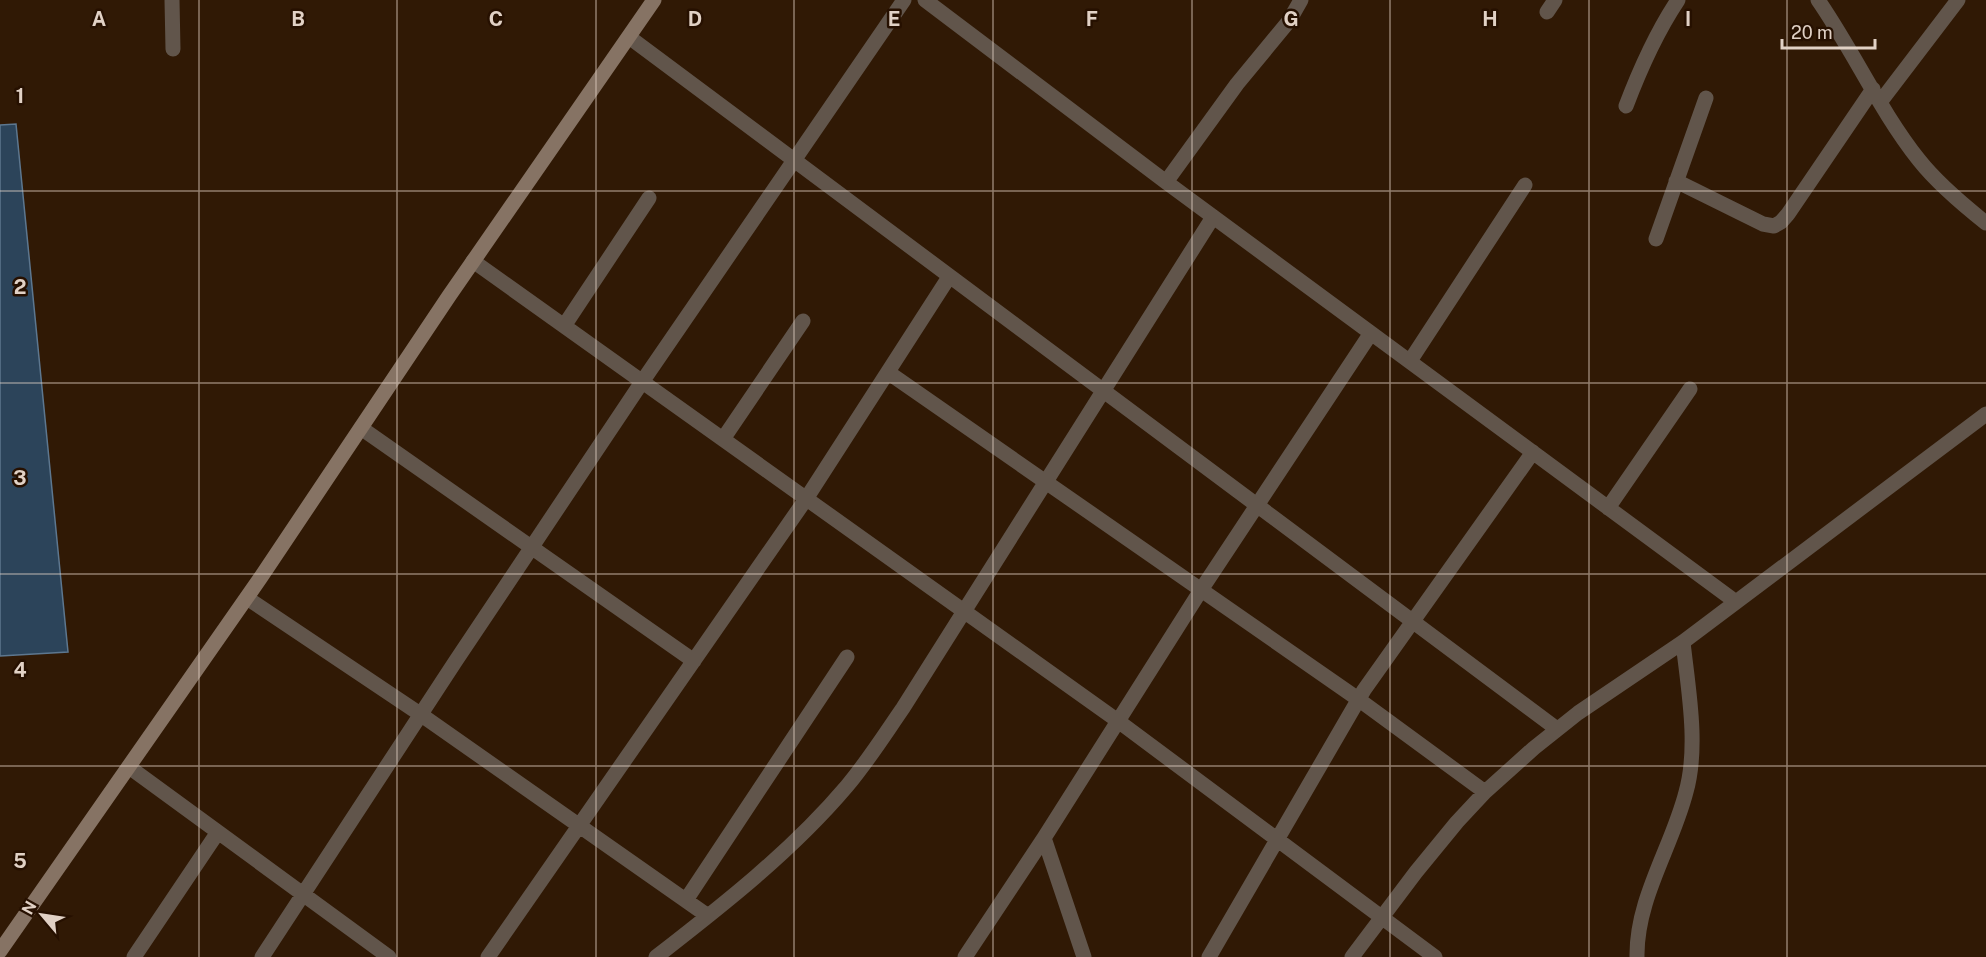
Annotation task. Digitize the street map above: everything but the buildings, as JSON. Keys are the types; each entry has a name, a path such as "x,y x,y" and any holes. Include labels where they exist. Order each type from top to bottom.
{"street":[{"path":"172,0 173,49"},
{"path":"0,951 247,598 473,261 654,0"},
{"path":"262,957 420,714 642,382 904,0"},
{"path":"925,0 1213,217 1736,602"},
{"path":"1166,182 1237,84 1288,21 1301,0"},
{"path":"1626,106 1638,73 1655,38 1678,0"},
{"path":"1818,0 1899,133 1920,161 1942,186 1986,223"},
{"path":"1676,181 1763,224 1774,226 1781,222 1877,95 1958,0"},
{"path":"629,37 1557,729"},
{"path":"1656,240 1706,98"},
{"path":"1410,361 1525,185"},
{"path":"564,326 649,198"},
{"path":"656,957 764,868 814,821 847,786 875,749 1213,217"},
{"path":"473,261 1118,721 1435,957"},
{"path":"488,957 806,499 950,277"},
{"path":"723,440 803,321"},
{"path":"965,957 1201,590 1371,333"},
{"path":"889,373 1358,699 1485,792"},
{"path":"1608,508 1690,389"},
{"path":"1352,957 1416,872 1485,792 1557,729 1683,642 1986,414"},
{"path":"361,428 694,661"},
{"path":"1209,957 1358,699 1533,452"},
{"path":"247,598 420,714 708,916"},
{"path":"1637,957 1644,907 1678,821 1687,789 1691,758 1683,642"},
{"path":"686,900 847,657"},
{"path":"129,767 387,956"},
{"path":"134,957 218,832"},
{"path":"1044,837 1084,957"}]}
